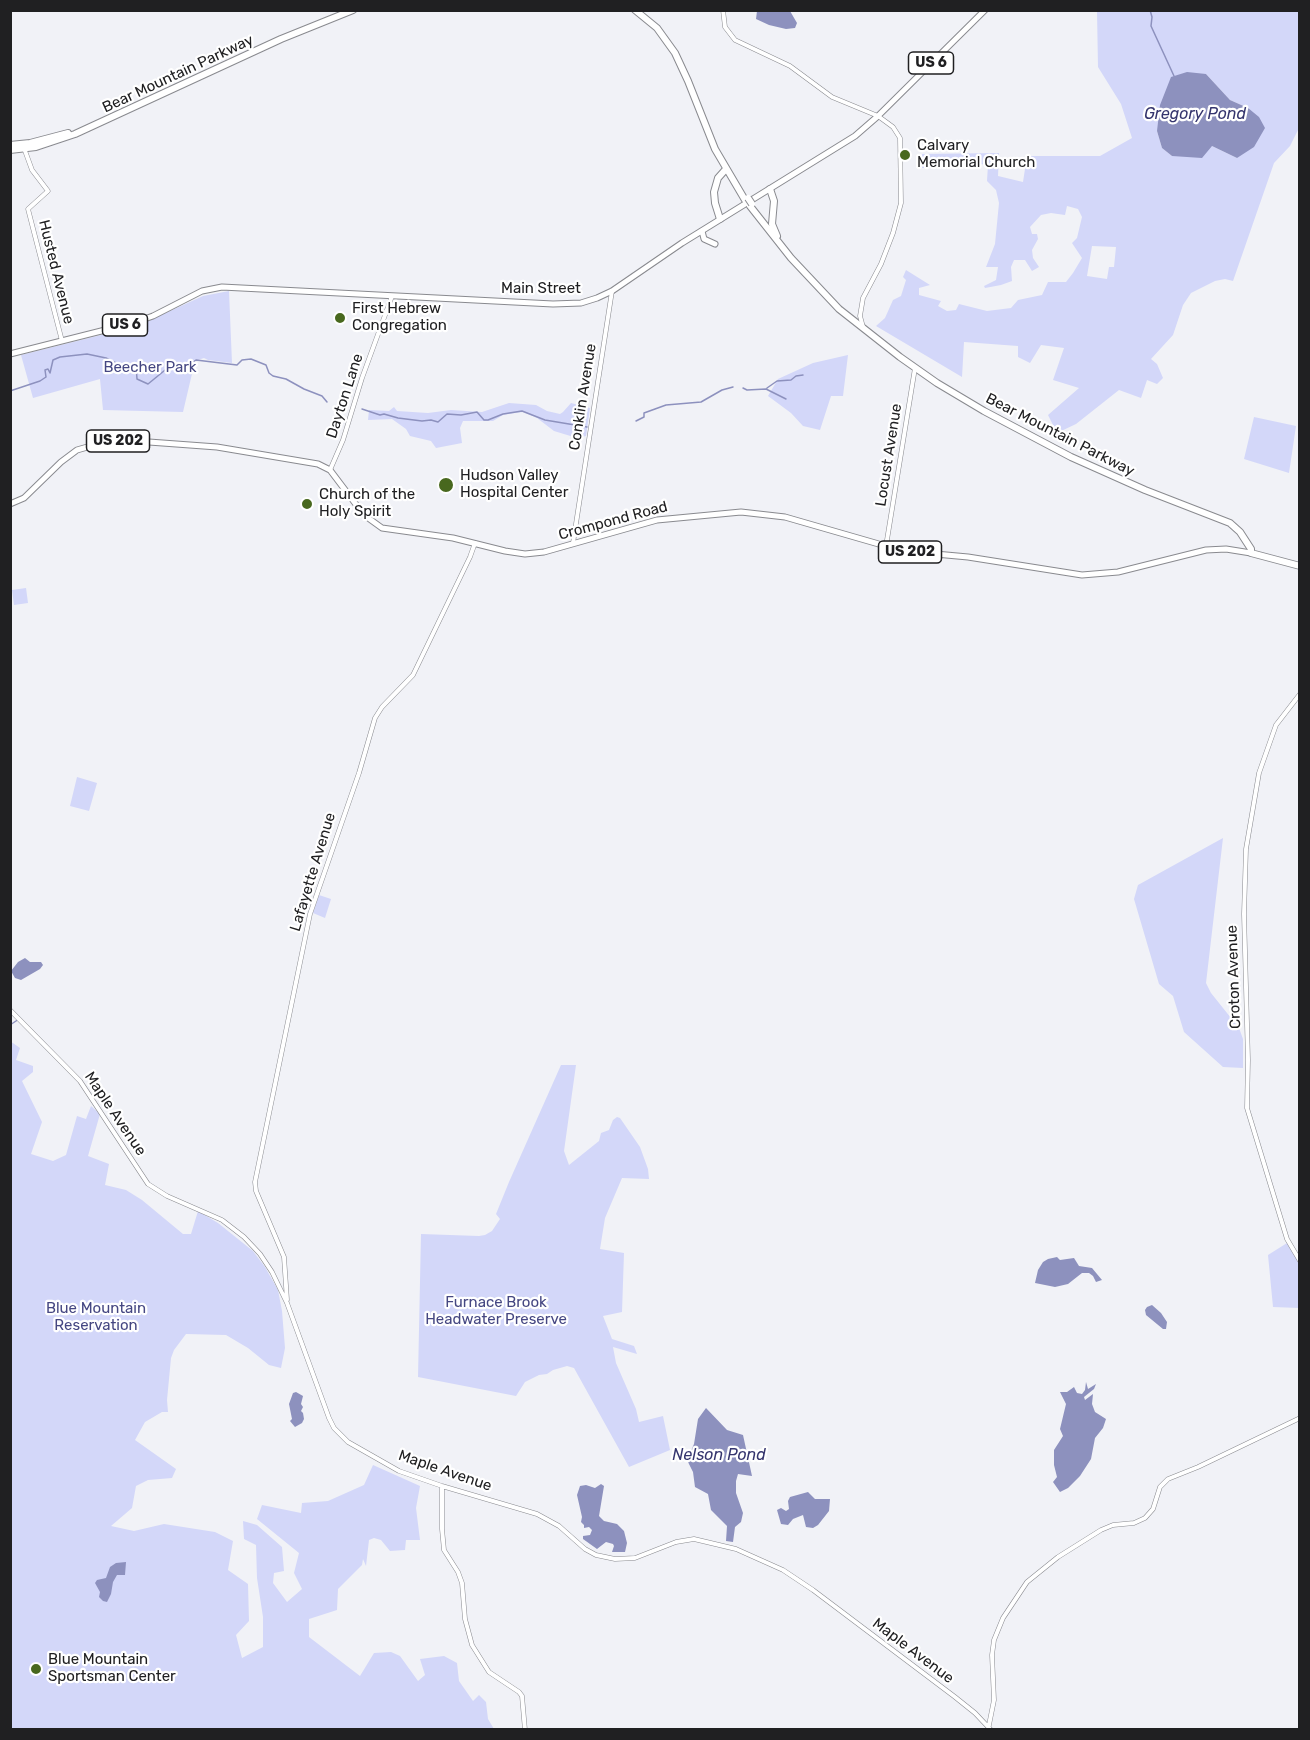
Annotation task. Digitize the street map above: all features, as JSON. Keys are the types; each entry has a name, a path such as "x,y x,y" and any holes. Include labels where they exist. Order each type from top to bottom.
{"highway":[{"name":"Bear Mountain Parkway","path":"10,150 78,129 343,10"},
{"name":"Bear Mountain Parkway","path":"10,145 51,143 281,39 353,10"},
{"name":"Bear Mountain Parkway","path":"635,10 653,24 672,49 726,170 815,285 852,320 915,368 984,411 1071,456 1145,490 1230,523 1240,532 1251,549 1251,553"},
{"name":"Bear Mountain Parkway","path":"642,10 661,27 675,46 688,72 717,146 749,202 812,276 857,315 862,327"},
{"path":"720,219 714,192 719,176 726,170"},
{"path":"770,189 774,201 772,224 777,236"},
{"path":"765,221 772,213"},
{"name":"Crompond Road","path":"1251,553 1299,566"}],"main road":[{"name":"Main Street","path":"10,354 133,323 153,316 202,291 222,287 553,304 581,303 612,291 720,219 850,139 878,116 985,10"},
{"path":"702,231 704,239 716,244"},
{"name":"US 202","path":"10,504 24,498 72,453 105,442 200,445 314,463 330,470"},
{"name":"Crompond Road","path":"330,470 364,515 377,525 392,530 443,536 511,553 544,552 665,519 741,513 771,514 791,518 906,552 961,556 1088,575 1118,572 1206,550 1226,549 1251,553"}],"street":[{"path":"723,10 727,31 741,44 790,66 832,97 878,116 893,127 900,138 901,203 881,264 864,295 857,315"},
{"name":"Husted Avenue","path":"24,146 32,170 48,191 28,209 62,341"},
{"name":"Conklin Avenue","path":"573,543 612,291"},
{"name":"Dayton Lane","path":"330,470 339,451 362,378 393,295"},
{"name":"Locust Avenue","path":"885,547 915,368"},
{"name":"Lafayette Avenue","path":"287,1303 285,1260 256,1191 255,1182 310,914 359,773 375,718 382,707 413,675 475,543"},
{"name":"Croton Avenue","path":"1299,694 1276,725 1259,773 1246,849 1244,914 1247,1108 1287,1239 1299,1262"},
{"name":"Maple Avenue","path":"10,1010 80,1081 148,1184 167,1196 216,1217 244,1237 268,1264 287,1303 329,1418 348,1442 390,1466 442,1486 537,1514 559,1526 585,1549 608,1558 635,1558 676,1542 694,1539 736,1549 790,1573 955,1697 990,1728"},
{"path":"990,1728 994,1700 992,1655 994,1640 1003,1618 1027,1582 1058,1557 1101,1530 1113,1525 1134,1523 1145,1518 1153,1509 1160,1487 1168,1479 1299,1418"},
{"path":"442,1486 441,1529 444,1550 462,1583 465,1619 472,1645 489,1672 522,1696 525,1730"}],"green space":[{"path":"1097,11 1299,11 1299,128 1290,146 1274,163 1233,281 1225,279 1215,281 1191,293 1183,305 1173,335 1151,359 1157,364 1163,378 1157,384 1147,380 1141,398 1119,390 1076,424 1057,433 1048,415 1079,388 1053,380 1064,348 1041,345 1030,363 1018,357 1018,346 964,342 962,377 876,326 885,318 893,300 901,296 906,280 903,277 906,270 930,285 919,288 919,295 941,301 938,306 947,311 956,310 959,304 987,311 1011,308 1018,300 1042,295 1048,282 1066,282 1082,258 1072,243 1077,238 1082,217 1078,209 1067,206 1065,215 1051,213 1041,215 1030,227 1032,234 1037,234 1038,239 1032,250 1033,258 1039,267 1032,271 1025,260 1014,260 1011,267 1012,281 985,288 984,286 996,280 998,267 986,267 995,244 999,203 996,190 987,181 988,165 972,163 971,168 922,168 922,154 999,153 998,176 1023,182 1027,156 1100,156 1132,138 1121,104 1098,67","holes":["1206,74 1230,100 1248,108 1237,158 1212,146 1172,156 1162,148 1157,131","1092,246 1116,247 1114,267 1109,267 1107,279 1087,276"]},
{"name":"Beecher Park","path":"229,291 232,363 204,358 195,361 183,412 103,410 100,379 33,398 21,355 137,326 203,296"},
{"path":"848,355 843,396 831,396 820,430 803,426 791,413 768,396 778,379 813,363"},
{"path":"509,403 536,405 560,414 571,403 590,408 586,436 577,438 554,431 537,418 523,412 503,415 493,421 463,421 460,428 462,443 436,448 431,441 410,436 406,429 392,419 368,420 369,410 389,411 394,407 397,411 428,413 451,410 482,412"},
{"path":"1254,417 1296,426 1289,473 1244,459"},
{"path":"26,588 28,603 14,605 12,590"},
{"path":"77,777 97,783 89,811 70,806"},
{"path":"1223,838 1206,983 1211,993 1239,1028 1243,1039 1243,1068 1223,1067 1184,1032 1173,996 1159,984 1134,899 1138,885"},
{"path":"319,895 331,899 325,918 313,913"},
{"name":"Blue Mountain Reservation","path":"10,1041 20,1048 16,1060 33,1066 33,1072 22,1081 42,1122 31,1154 53,1161 66,1155 77,1116 86,1119 91,1106 100,1114 88,1156 109,1164 105,1185 126,1190 142,1200 183,1234 191,1234 198,1211 218,1223 253,1251 278,1290 285,1348 281,1368 269,1365 248,1348 226,1335 186,1334 174,1350 171,1358 168,1412 162,1412 145,1422 135,1440 176,1469 172,1478 148,1480 136,1486 132,1508 111,1526 134,1531 164,1524 215,1532 233,1541 228,1570 248,1584 249,1621 236,1635 242,1658 263,1647 263,1617 257,1578 256,1545 244,1539 243,1521 257,1525 282,1547 284,1571 274,1573 273,1583 287,1602 302,1589 294,1573 299,1553 257,1519 262,1505 301,1513 302,1503 328,1501 364,1485 373,1465 420,1486 416,1508 420,1540 406,1540 405,1550 390,1551 381,1540 374,1538 369,1540 366,1566 363,1559 362,1565 338,1589 337,1610 309,1619 309,1637 360,1676 374,1653 391,1652 400,1656 418,1681 425,1675 420,1659 444,1656 457,1663 459,1681 473,1701 479,1695 486,1702 488,1719 494,1729 11,1729"},
{"name":"Furnace Brook Headwater Preserve","path":"561,1065 576,1065 564,1151 569,1165 599,1141 601,1133 609,1130 613,1120 617,1117 640,1147 648,1169 649,1179 622,1178 605,1218 600,1249 624,1253 622,1312 603,1316 612,1339 634,1346 637,1354 613,1347 616,1363 636,1409 639,1422 663,1416 670,1450 629,1467 574,1368 567,1366 539,1375 525,1382 516,1396 418,1377 421,1234 479,1236 492,1231 500,1219 496,1214 509,1182"},
{"path":"1287,1243 1299,1263 1299,1308 1273,1307 1268,1255"}],"water":[{"path":"757,11 790,11 797,23 795,28 786,29 769,25 756,19"},
{"name":"Gregory Pond","path":"1187,72 1206,74 1230,100 1248,108 1259,117 1265,128 1254,147 1237,158 1212,146 1202,158 1172,156 1162,148 1157,131 1160,105 1171,77"},
{"path":"25,958 30,962 41,962 43,965 21,980 15,978 11,971 18,962"},
{"path":"1057,1257 1060,1260 1074,1258 1079,1266 1092,1268 1102,1280 1096,1282 1089,1273 1082,1273 1068,1284 1055,1287 1035,1283 1038,1270 1043,1262"},
{"path":"1152,1305 1167,1322 1166,1329 1146,1315 1145,1310"},
{"path":"1086,1382 1088,1389 1096,1384 1094,1389 1084,1397 1085,1400 1093,1394 1092,1404 1095,1412 1106,1419 1103,1428 1095,1438 1091,1459 1080,1476 1068,1488 1060,1492 1053,1482 1057,1477 1054,1450 1063,1436 1060,1429 1066,1404 1060,1392 1067,1392 1074,1387 1077,1393 1082,1394"},
{"path":"296,1392 303,1396 301,1411 304,1419 295,1427 290,1421 292,1419 289,1404 293,1393"},
{"name":"Nelson Pond","path":"706,1408 727,1430 743,1435 752,1476 738,1474 736,1493 743,1513 741,1522 735,1527 733,1542 726,1541 727,1526 711,1510 708,1494 695,1487 693,1472 687,1460 694,1444 698,1419"},
{"path":"601,1484 604,1486 599,1516 604,1521 617,1524 624,1531 627,1543 625,1552 612,1552 613,1544 606,1542 597,1549 583,1539 583,1536 590,1535 592,1530 589,1527 584,1528 581,1522 577,1495 580,1486 595,1488"},
{"path":"808,1492 815,1499 830,1499 829,1511 818,1525 813,1528 806,1527 803,1515 793,1519 788,1525 781,1524 777,1510 781,1508 786,1511 789,1509 790,1497"},
{"path":"126,1562 125,1575 117,1575 107,1602 103,1601 99,1597 100,1592 95,1583 97,1580 106,1578 110,1567 116,1563"}],"waterway":[{"path":"1150,10 1151,26 1174,76"},
{"path":"10,391 46,377 45,370 48,369 50,373 53,360 60,357 87,354 106,358 122,366 136,366 137,379 148,384 170,366 183,369 196,360 237,365 242,360 251,359 266,365 273,376 286,379 322,396 327,402"},
{"path":"767,388 777,381 791,380 803,375"},
{"path":"636,421 644,417 644,413 666,405 701,402 722,390 733,387"},
{"path":"743,388 747,390 766,389 786,399"},
{"path":"362,409 380,415 438,422 447,414 461,415 477,412 484,420 488,420 503,414 522,411 545,420 587,427"},
{"path":"10,1025 19,1019"}],"place":[{"name":"Calvary Memorial Church","path":"905,155"},
{"name":"First Hebrew Congregation","path":"340,318"},
{"name":"Hudson Valley Hospital Center","path":"446,485"},
{"name":"Church of the Holy Spirit","path":"307,504"},
{"name":"Blue Mountain Sportsman Center","path":"36,1669"}]}
